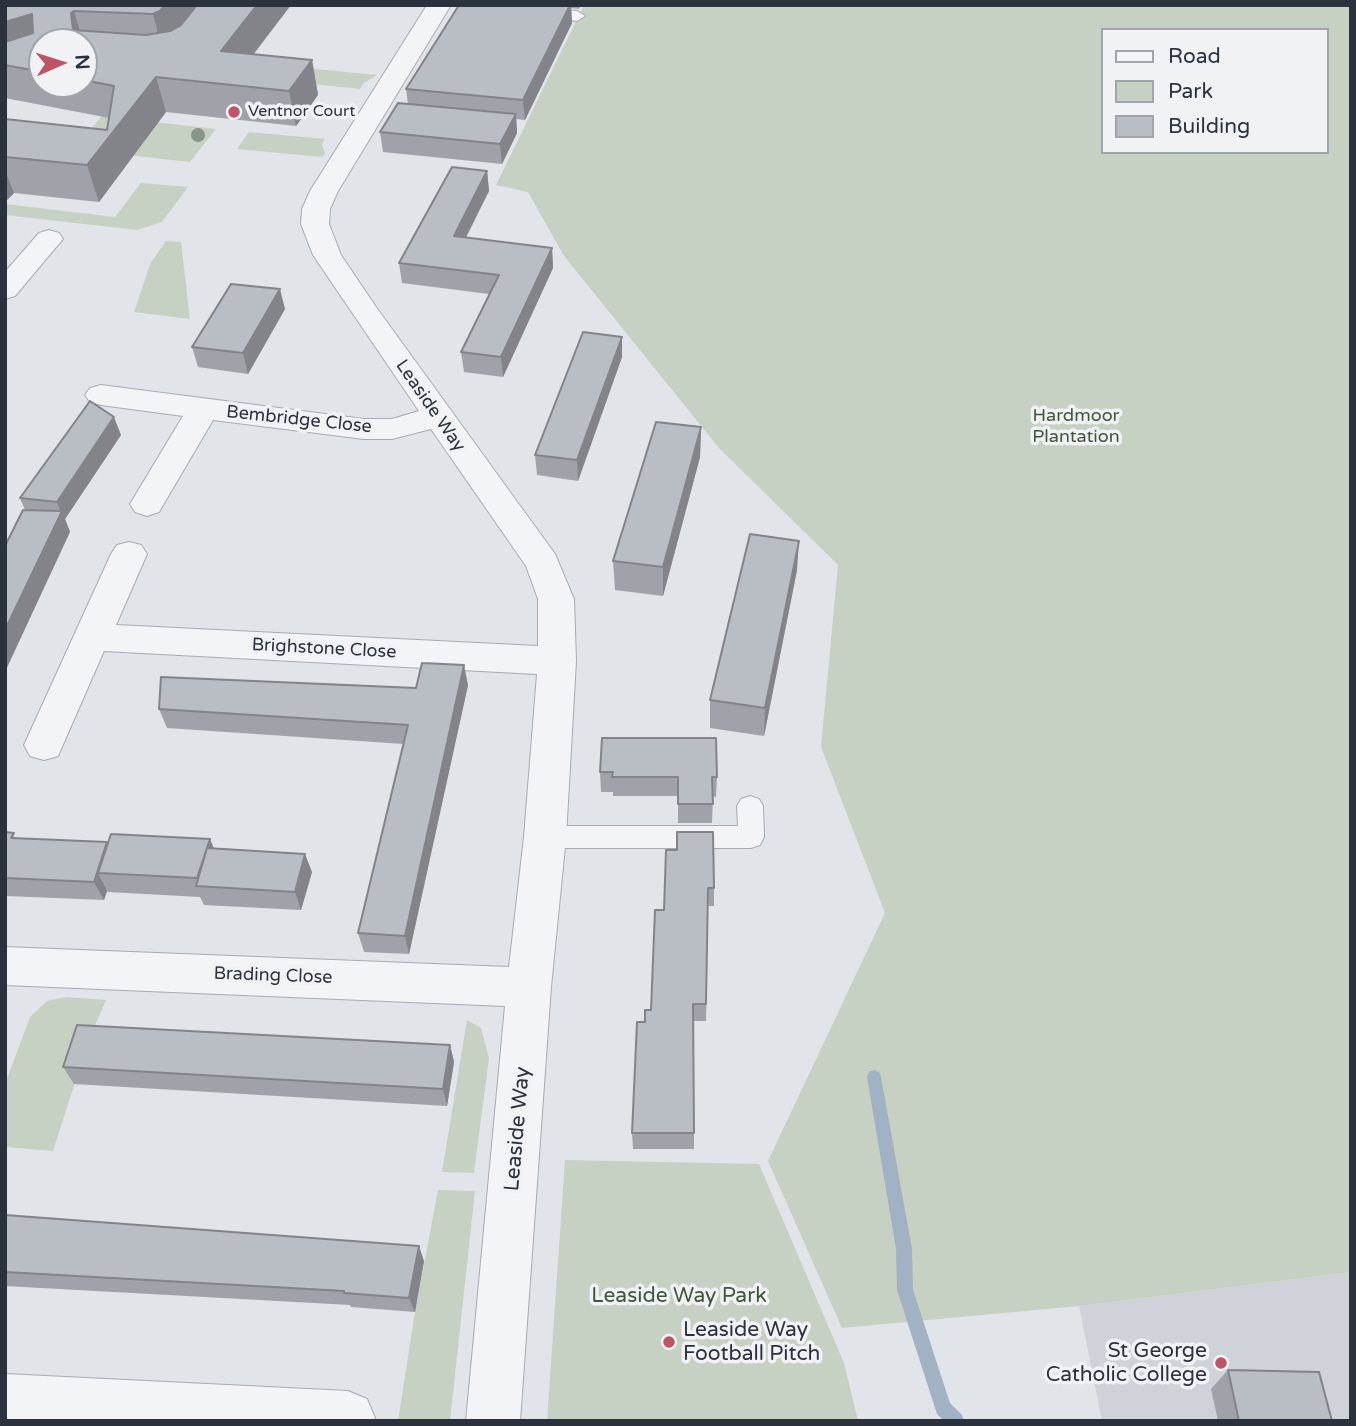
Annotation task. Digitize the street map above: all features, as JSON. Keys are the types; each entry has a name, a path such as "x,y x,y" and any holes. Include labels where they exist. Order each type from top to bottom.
{"street":[{"name":"Leaside Way","path":"439,5 379,113 324,191 316,209 315,223 327,255 436,416 543,563 556,599 556,661 545,837 529,987 493,1421"},
{"path":"5,290 49,239"},
{"name":"Bembridge Close","path":"101,395 364,429 392,429 436,416"},
{"name":"Bembridge Close","path":"146,504 203,410"},
{"path":"44,745 129,554"},
{"name":"Brighstone Close","path":"92,637 556,661"},
{"name":"Brading Close","path":"9,977 529,987"},
{"path":"5,1401 348,1418"}],"lane":[{"path":"526,11 577,16"},
{"path":"545,837 751,837 750,806"}],"shaded area":[{"name":"St George Catholic College","path":"1351,1272 1351,1421 1102,1421 1079,1306"}],"green space":[{"name":"Hardmoor Plantation","path":"584,5 1351,5 1351,1272 1079,1306 842,1328 768,1161 885,913 821,747 838,565 719,448 564,256 528,192 496,185"},
{"path":"295,67 377,75 360,89 284,81"},
{"path":"102,116 216,129 190,162 74,149"},
{"path":"249,132 325,139 322,144 325,154 322,157 237,149"},
{"path":"141,183 188,187 162,222 137,230 5,215 5,204 115,217"},
{"path":"166,241 181,242 190,319 134,312 150,264"},
{"path":"66,997 106,1000 88,1042 53,1151 5,1147 5,1084 30,1017 47,1001"},
{"path":"467,1020 481,1028 489,1058 474,1173 442,1172"},
{"name":"Leaside Way Park","path":"565,1160 759,1164 844,1363 858,1421 547,1421"},
{"path":"438,1190 475,1191 450,1421 398,1421 415,1312"}],"building":[{"path":"5,5 165,5 153,14 74,11 71,13 73,28 33,28 32,14 5,22"},
{"path":"197,5 257,5 221,51 312,60 289,91 156,77 87,165 5,157 5,119 107,130 114,86 98,83 98,32 146,35 170,31 181,25"},
{"path":"459,5 570,5 523,100 406,89"},
{"path":"28,35 28,69 5,65 5,42"},
{"path":"398,103 516,114 500,144 380,132"},
{"path":"452,167 487,171 454,236 552,248 501,357 461,352 499,275 399,263"},
{"path":"231,284 280,289 243,353 192,347"},
{"path":"583,332 622,337 577,460 535,455"},
{"path":"90,401 114,417 57,502 20,498"},
{"path":"656,422 701,427 663,567 613,561"},
{"path":"23,510 62,511 5,630 5,546"},
{"path":"750,534 799,541 765,708 710,700"},
{"path":"422,663 464,665 405,936 358,933 408,725 159,709 161,677 416,688"},
{"path":"602,738 716,738 717,777 712,777 713,804 678,804 678,777 612,777 613,772 600,772"},
{"path":"5,832 14,833 11,838 107,842 94,882 5,878"},
{"path":"677,832 713,832 714,888 708,888 706,1004 693,1004 694,1133 632,1133 637,1022 645,1022 645,1010 651,1010 655,910 664,910 666,850 677,850"},
{"path":"111,834 210,839 197,878 98,873"},
{"path":"207,848 305,854 295,892 196,886"},
{"path":"77,1025 450,1045 443,1089 63,1067"},
{"path":"5,1215 419,1246 409,1298 344,1291 5,1272"},
{"path":"1228,1370 1319,1372 1332,1421 1239,1421"}],"waterway":[{"path":"874,1077 904,1249 905,1290 943,1408 956,1421"}],"place":[{"name":"Ventnor Court","path":"234,112"},
{"name":"Leaside Way Football Pitch","path":"669,1342"},
{"name":"St George Catholic College","path":"1221,1363"}]}
